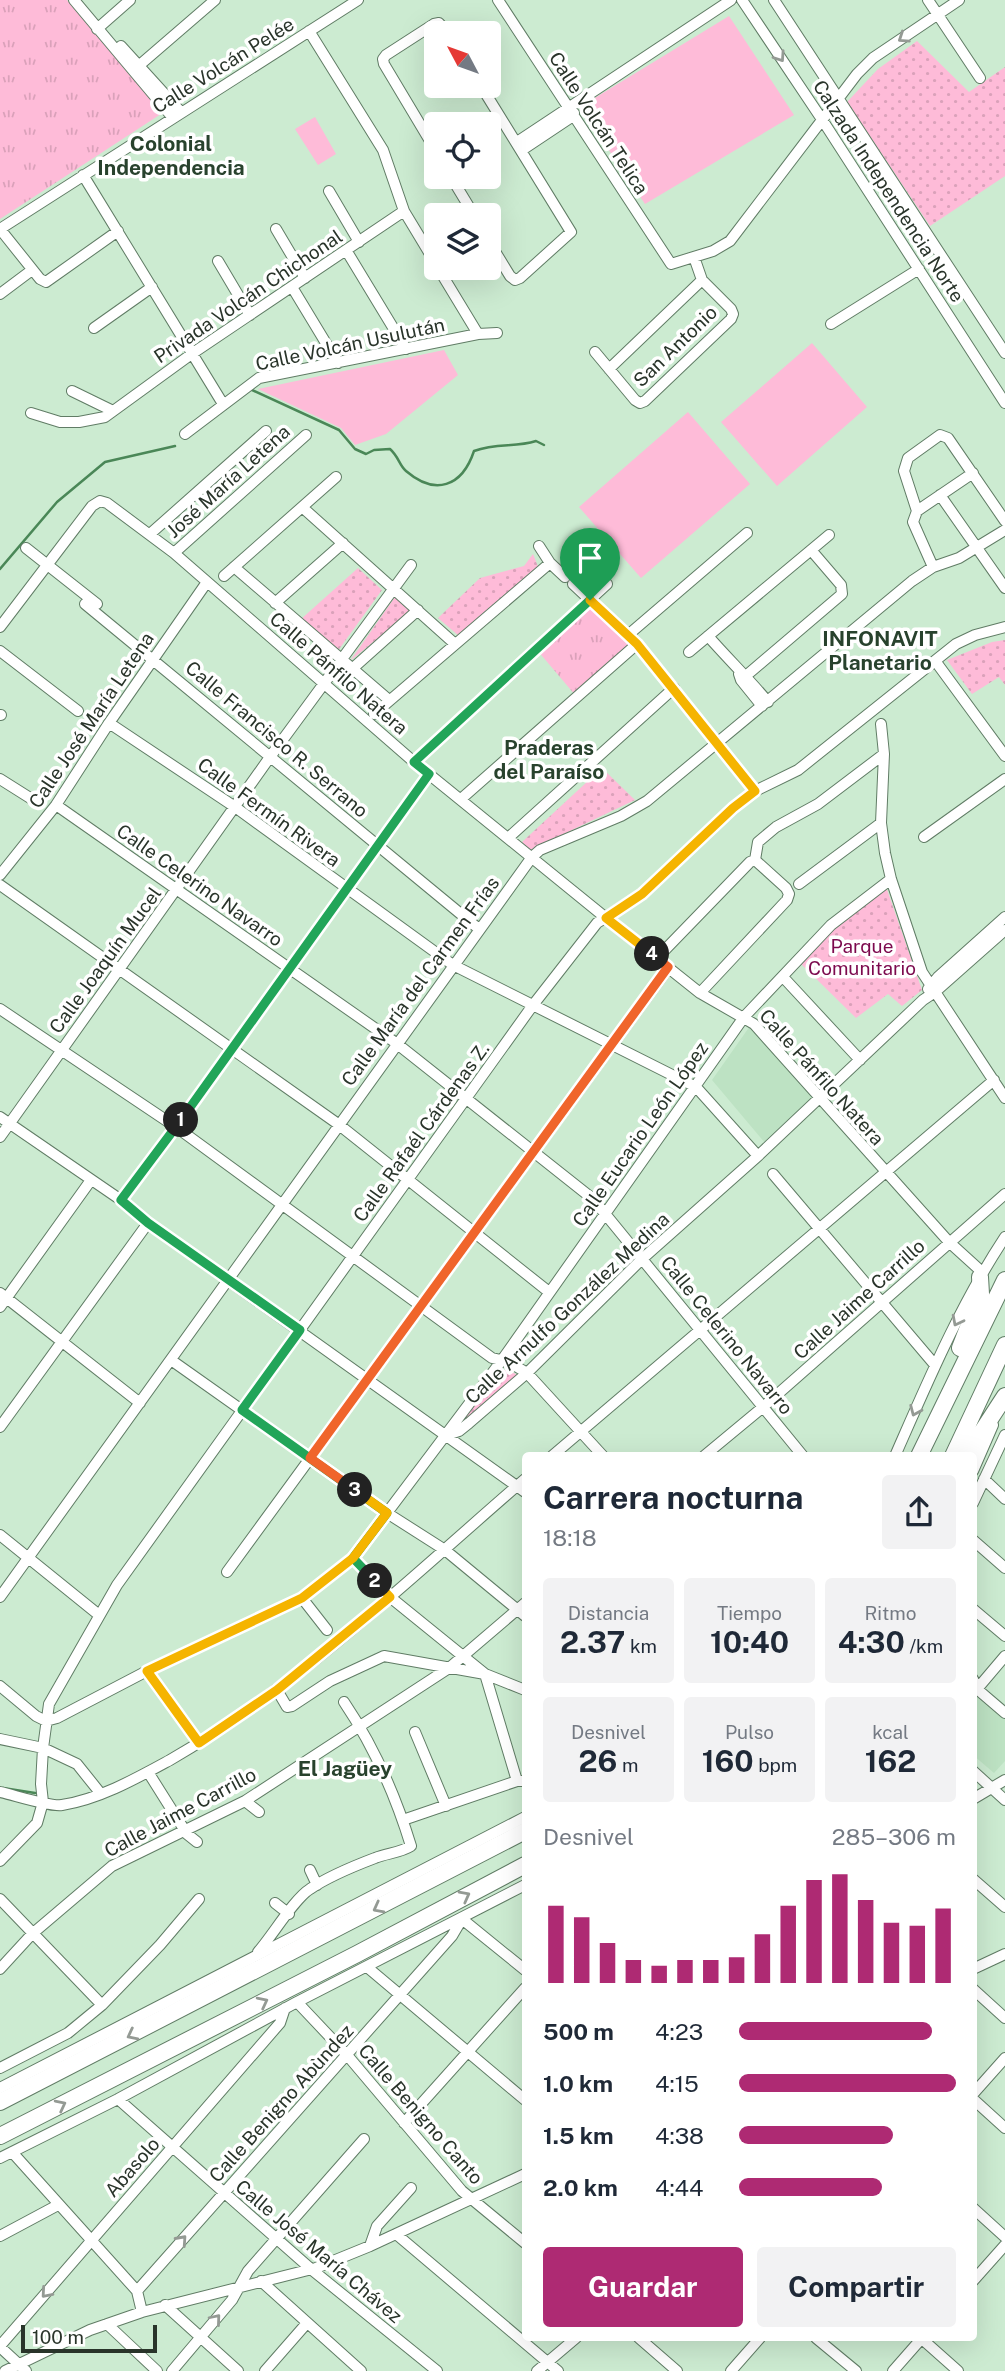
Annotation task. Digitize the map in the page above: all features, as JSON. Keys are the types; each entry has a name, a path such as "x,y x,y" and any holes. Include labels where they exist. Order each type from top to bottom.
{"highway":[{"path":"939,1415 951,1372 981,1294 981,1275"},
{"path":"921,1452 1005,1280"},
{"path":"955,1452 1005,1345"},
{"path":"969,1452 1005,1396"},
{"path":"0,2102 522,1833"},
{"path":"0,2136 522,1867"}],"street":[{"path":"76,0 177,115"},
{"path":"99,27 130,0"},
{"path":"136,69 215,0"},
{"name":"Calle Volcán Pelée","path":"0,229 358,0"},
{"name":"Calle Volcán Telica","path":"498,0 671,264 694,257"},
{"path":"519,146 570,112 579,100 732,0"},
{"name":"Calzada Independencia Norte","path":"741,0 823,121 1005,403"},
{"name":"Calzada Independencia Norte","path":"774,0 1005,353"},
{"path":"928,0 980,78"},
{"path":"694,257 730,241 839,98 873,58 959,0"},
{"path":"424,30 383,59 424,131"},
{"path":"309,31 383,150 404,211 424,244"},
{"path":"489,98 571,232 520,278 514,279 510,276 501,261"},
{"path":"83,175 223,404"},
{"path":"329,191 359,242"},
{"name":"Privada Volcán Chichonal","path":"31,413 60,422 105,417 193,353 404,211"},
{"path":"0,229 40,279 46,282 118,231"},
{"path":"276,229 305,278"},
{"path":"346,250 406,349"},
{"name":"San Antonio","path":"595,352 640,403 731,319 731,309 702,280 694,257"},
{"path":"218,261 250,314"},
{"path":"831,324 919,269"},
{"path":"0,294 33,270"},
{"path":"445,280 478,334"},
{"name":"San Antonio","path":"609,369 702,280"},
{"path":"94,328 152,287"},
{"path":"292,287 338,363"},
{"name":"Calle Volcán Usulután","path":"185,434 258,378 478,334 497,333"},
{"path":"72,391 114,411"},
{"path":"150,534 266,430"},
{"name":"José María Letena","path":"174,553 306,435"},
{"path":"917,511 904,471 908,458 940,435 944,435 1005,521"},
{"path":"933,567 913,522 917,511 973,473"},
{"path":"224,576 336,477"},
{"path":"940,495 1005,588"},
{"name":"Calle Pánfilo Natera","path":"48,566 92,506 100,501 150,534 414,762 606,918 700,993 754,1024 885,1172 981,1275"},
{"path":"302,507 455,644"},
{"name":"Calle María del Carmen Frías","path":"0,1597 532,857 540,850 621,816 647,801 912,581 933,567 959,558 1005,530"},
{"path":"628,635 747,533"},
{"path":"689,652 829,535"},
{"path":"275,603 343,543"},
{"path":"539,546 550,563 637,644 755,791"},
{"path":"26,548 97,604"},
{"path":"742,676 842,594 841,585 811,550"},
{"path":"374,714 550,563"},
{"name":"Calle Joaquín Mucel","path":"0,1137 5,1120 61,1051 270,757 411,565"},
{"path":"0,627 48,566"},
{"path":"234,567 389,701"},
{"name":"Calle José María Letena","path":"0,875 56,806 152,659 207,582"},
{"path":"414,762 607,584"},
{"name":"Calle Francisco R. Serrano","path":"85,604 479,929"},
{"path":"352,669 418,610"},
{"name":"Calle Rafaél Cárdenas Z.","path":"43,1802 43,1748 49,1704 117,1585 533,1005 592,928 642,894 733,808 755,791 798,770 956,644 1005,626"},
{"path":"708,636 765,704"},
{"path":"461,799 637,644"},
{"path":"0,651 78,711"},
{"path":"936,662 1005,755"},
{"path":"508,838 674,688"},
{"name":"Calle Fermín Rivera","path":"109,723 235,807 453,965 695,1087 758,1156"},
{"path":"881,724 884,754 881,823 891,879 922,972 1005,1098"},
{"path":"755,860 758,842 776,827 817,804 884,754"},
{"path":"121,1200 233,1049 429,774"},
{"path":"0,779 38,803"},
{"path":"924,836 1005,779"},
{"name":"Calle Celerino Navarro","path":"56,806 396,1043 593,1199 800,1452"},
{"path":"799,884 881,823"},
{"path":"700,993 787,900 789,894 786,888 755,860"},
{"path":"657,958 750,862 755,860"},
{"name":"Calle Eucario León López","path":"447,1435 744,1017 831,925 891,879"},
{"path":"0,885 338,1124 549,1292"},
{"name":"Calle Arnulfo González Medina","path":"46,1721 302,1598 353,1558 447,1435 459,1431 527,1373 642,1259 820,1099 1005,917"},
{"name":"Calle Arnulfo González Medina","path":"932,989 1005,930"},
{"path":"227,1572 668,967"},
{"path":"783,977 860,1060"},
{"path":"0,1009 176,1127 492,1358 502,1360 527,1373 599,1452"},
{"path":"557,1452 994,1080"},
{"path":"5,1120 121,1200 148,1223 447,1435 522,1484"},
{"path":"773,1174 935,1365"},
{"path":"91,1180 2,1299 139,1403"},
{"name":"Calle Jaime Carrillo","path":"709,1452 1005,1194"},
{"path":"0,1427 148,1223"},
{"path":"897,1452 935,1365 981,1275 1005,1237"},
{"path":"171,1360 387,1513 444,1550 522,1608"},
{"path":"977,1462 1005,1396"},
{"path":"977,1494 1005,1435"},
{"path":"984,1479 1005,1499"},
{"path":"0,1792 60,1806 102,1794 199,1743 277,1690 522,1486"},
{"path":"1,1538 99,1615"},
{"path":"977,1543 1005,1568"},
{"path":"353,1558 390,1597 485,1674 521,1781 403,1820"},
{"path":"302,1598 327,1630"},
{"name":"Calle Jaime Carrillo","path":"0,1969 32,1934 112,1866 245,1801 449,1668 522,1610"},
{"path":"977,1612 1005,1636"},
{"path":"277,1690 287,1707 330,1681 384,1656 485,1674 522,1689"},
{"path":"977,1682 1005,1656"},
{"path":"147,1671 199,1743"},
{"path":"0,1686 46,1721"},
{"path":"977,1686 1005,1713"},
{"path":"252,1959 289,1914 293,1905 309,1889 376,1857 411,1846 403,1820 360,1725 344,1702"},
{"path":"415,1732 446,1806"},
{"path":"0,1739 43,1748 77,1765 102,1794"},
{"path":"148,1772 184,1829 197,1842"},
{"path":"977,1775 1005,1800"},
{"path":"977,1797 1005,1780"},
{"path":"245,1801 259,1812"},
{"path":"0,1861 37,1823 43,1802"},
{"path":"0,2088 522,1819"},
{"path":"310,1870 317,1885"},
{"path":"977,1882 1005,1907"},
{"path":"0,2158 522,1887"},
{"path":"0,1899 102,2005"},
{"path":"2,2063 68,2033 102,2005 160,1945 199,1899"},
{"path":"275,1903 289,1914"},
{"path":"462,1919 522,1968"},
{"name":"Calle Benigno Abùndez","path":"137,2291 452,1936 462,1919"},
{"path":"977,1967 1005,1954"},
{"path":"367,1967 522,2097"},
{"path":"404,2123 522,1992"},
{"path":"977,1993 1005,2018"},
{"name":"Calle Benigno Canto","path":"297,2002 347,2055 462,2191 522,2241"},
{"name":"Abasolo","path":"0,2346 280,2023 285,2008"},
{"path":"141,2015 180,2010"},
{"path":"977,2092 1005,2058"},
{"name":"Calle José María Chávez","path":"118,2099 311,2269 437,2371"},
{"path":"977,2101 1005,2128"},
{"path":"172,2371 232,2300 248,2271 364,2139"},
{"path":"12,2152 137,2291 142,2312"},
{"path":"5,2371 22,2367 107,2324 142,2312 311,2269 370,2246 522,2175"},
{"path":"370,2246 377,2226 411,2188"},
{"path":"0,2236 58,2205"},
{"path":"977,2212 1005,2238"},
{"path":"396,2234 522,2340"},
{"path":"977,2276 1005,2245"},
{"path":"261,2281 361,2371"},
{"path":"165,2305 238,2371"},
{"path":"265,2371 307,2323"},
{"path":"107,2324 157,2371"},
{"path":"523,2341 558,2371"},
{"path":"537,2371 572,2341"},
{"path":"642,2341 677,2371"},
{"path":"731,2371 757,2341"},
{"path":"820,2341 856,2371"},
{"path":"893,2371 919,2341"},
{"path":"925,2341 958,2371"},
{"path":"0,2346 22,2367"}],"shaded area":[{"path":"750,1026 815,1099 766,1144 712,1080"},
{"path":"977,1693 1005,1717 1005,1761 994,1773 977,1758"}],"green space":[{"path":"0,0 67,0 164,112 0,219"},
{"path":"729,16 794,115 645,204 580,107"},
{"path":"917,41 969,92 1005,67 1005,176 930,226 847,102 878,69"},
{"path":"315,117 336,154 318,165 295,129"},
{"path":"812,343 867,407 777,486 721,422"},
{"path":"444,350 458,375 386,434 355,445 341,428 258,389"},
{"path":"688,412 750,484 641,578 579,507"},
{"path":"533,554 539,569 459,636 438,618 480,578 524,566"},
{"path":"358,568 382,590 337,652 300,620"},
{"path":"395,597 411,611 350,661"},
{"path":"590,602 635,642 576,696 537,650"},
{"path":"1005,640 1005,685 999,677 972,694 947,660 992,642"},
{"path":"602,768 635,800 530,850 522,842"},
{"name":"Parque Comunitario","path":"884,881 922,990 902,1006 888,994 856,1018 795,958"},
{"path":"507,1370 518,1375 469,1419 462,1419 497,1371"}],"waterway":[{"path":"250,389 339,430 355,449 366,454 374,450 390,449 406,471 417,479 437,485 455,480 469,463 474,451 536,441 544,445"},
{"path":"0,569 57,502 105,462 175,446"},
{"path":"3,1788 35,1793"}],"district":[{"name":"Colonial Independencia","path":"171,156"},
{"name":"INFONAVIT Planetario","path":"880,651"},
{"name":"Praderas del Paraíso","path":"549,760"},
{"name":"El Jagüey","path":"345,1769"}],"route":[{"path":"590,600 414,762 429,774 233,1049 121,1200 148,1223 300,1330 242,1410 387,1513 353,1558 390,1597 277,1690 199,1743 147,1671 302,1598 353,1558 387,1513 310,1458 668,967 606,918 642,894 733,808 755,791 637,644 590,600"}]}
